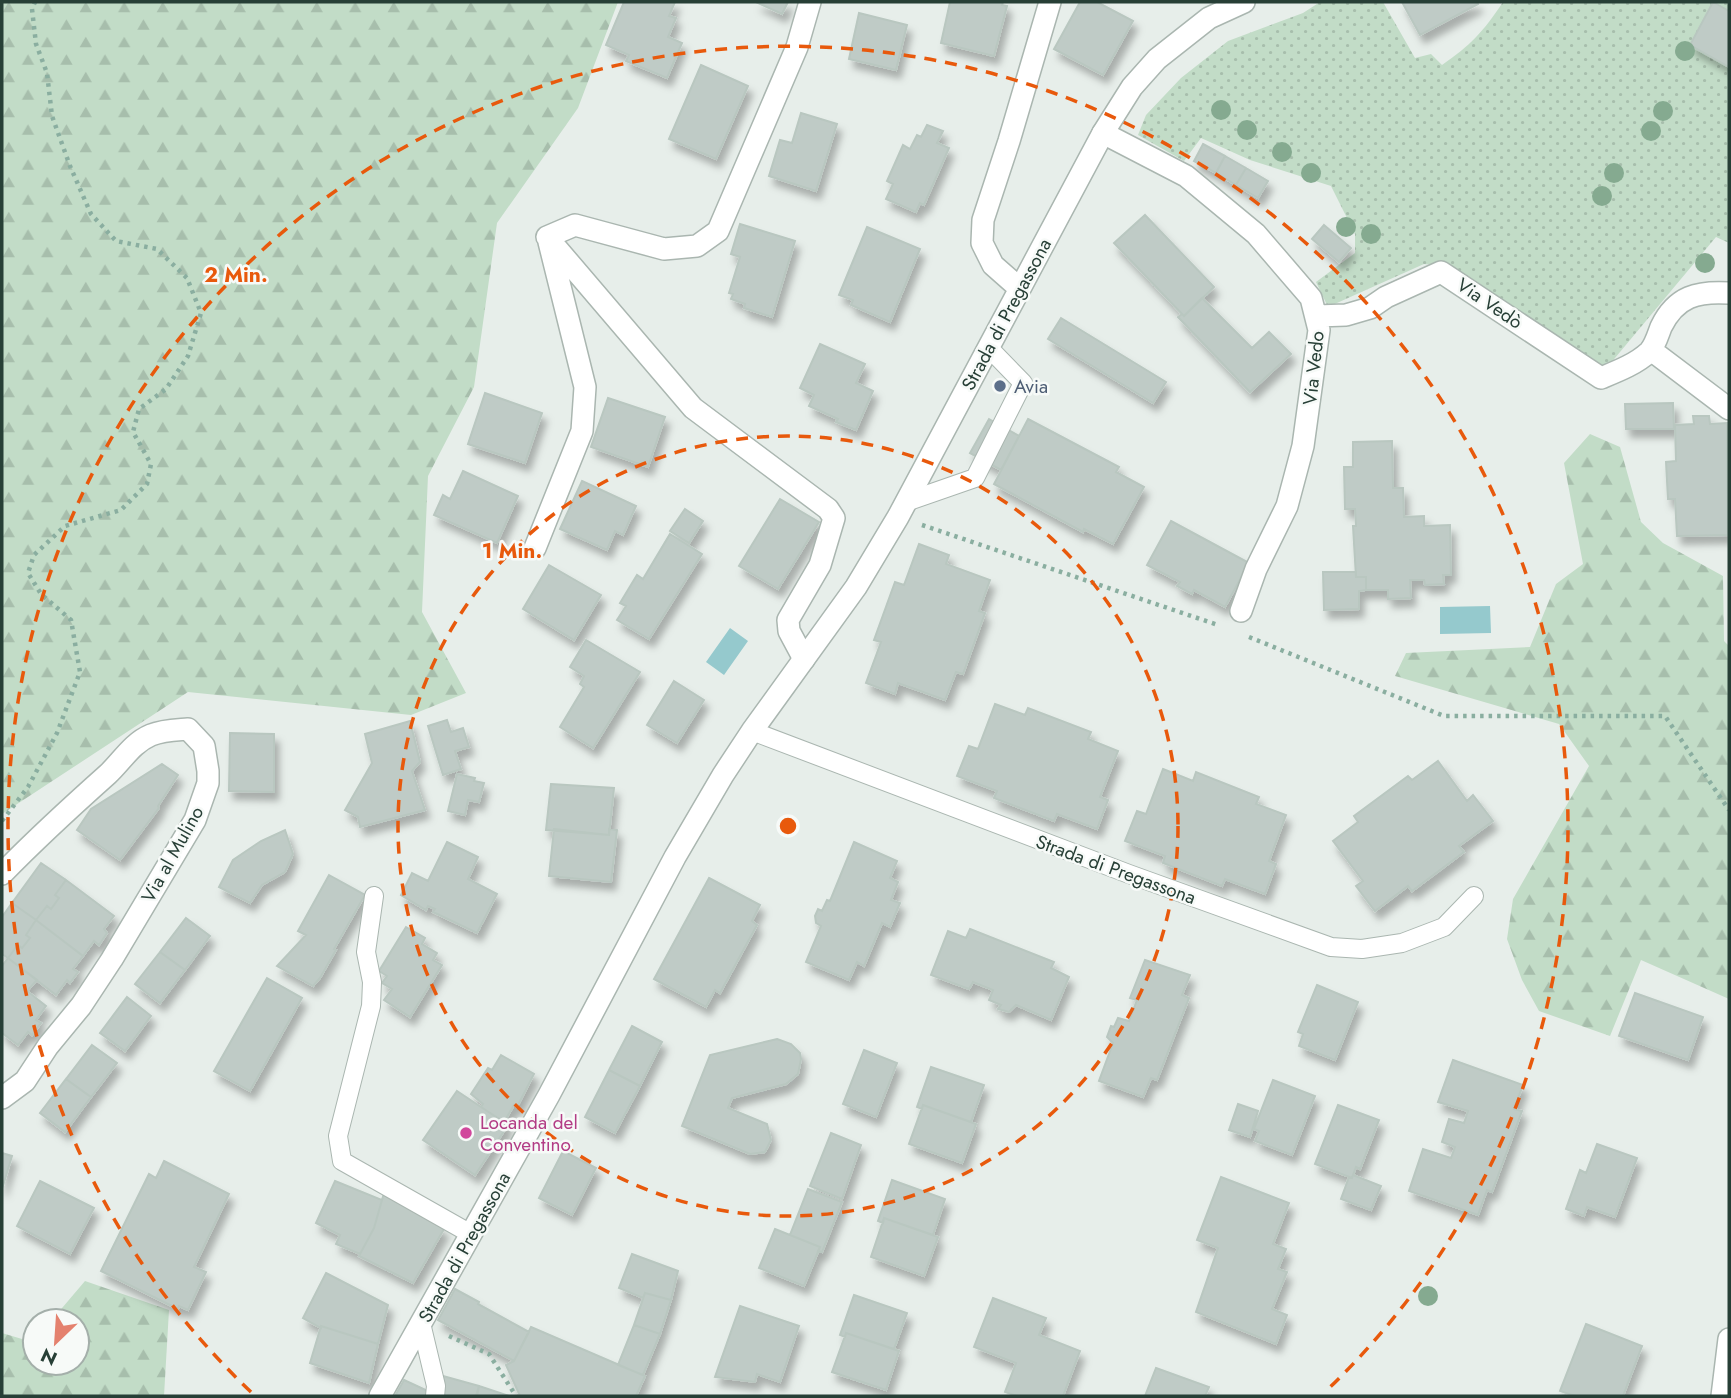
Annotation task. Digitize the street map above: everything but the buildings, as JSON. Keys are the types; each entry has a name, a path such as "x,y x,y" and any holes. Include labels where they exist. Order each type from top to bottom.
{"street":[{"path":"547,237 575,225 664,248 697,246 718,231 797,47 810,2"},
{"path":"1019,288 993,265 982,243 983,220 1050,2"},
{"name":"Strada di Pregassona","path":"380,1396 549,1095 675,857 723,775 856,587 902,509 1103,133 1132,87 1157,59 1209,18 1244,2"},
{"name":"Via Vedo","path":"1103,133 1186,176 1256,234 1311,298 1317,316 1319,330 1303,446 1287,506 1256,569 1241,611"},
{"path":"535,548 582,431 585,387 547,237"},
{"path":"547,237 693,408 828,509 834,518 820,565 788,620 789,631 804,659"},
{"name":"Via Vedò","path":"1317,316 1346,315 1370,309 1386,297 1441,272 1601,378 1629,366 1651,350"},
{"path":"1729,293 1704,292 1689,297 1678,305 1664,321 1651,350 1729,409"},
{"name":"Via al Mulino","path":"2,874 40,834 110,772 128,750 150,735 188,729 204,746 208,783 195,820 81,1006 48,1046 25,1081 2,1098"},
{"path":"1721,1396 1729,1339"}],"lane":[{"path":"902,509 975,478 1023,383 988,347"},
{"name":"Strada di Pregassona","path":"752,731 1331,947 1362,949 1402,943 1444,927 1475,896"},
{"path":"374,896 366,952 372,982 371,1006 338,1136 342,1161 471,1234"},
{"path":"421,1323 436,1387 435,1396"}],"path":[{"path":"2,821 28,787 57,733 80,672 71,620 41,594 28,573 34,555 65,526 121,510 146,484 150,464 134,432 139,409 166,389 181,367 188,356 201,313 187,278 157,249 116,241 91,214 52,116 47,73 36,44 32,9 35,2"},
{"path":"902,509 1221,626"},
{"path":"1247,636 1444,716 1665,716 1729,810"},
{"path":"421,1323 489,1354 516,1396"}],"green space":[{"path":"2,2 618,2 578,108 497,223 474,387 428,476 422,612 466,693 411,715 188,692 2,814"},
{"path":"1320,2 1383,2 1415,58 1431,54 1442,65 1476,37 1503,2 1729,2 1729,243 1716,237 1605,370 1443,266 1424,264 1328,307 1316,282 1355,253 1355,234 1331,186 1250,160 1201,138 1184,161 1138,135 1146,115 1181,78 1228,41 1303,13"},
{"path":"1590,434 1620,447 1641,522 1663,543 1723,576 1724,641 1729,646 1729,999 1641,960 1610,1036 1539,1011 1522,980 1507,939 1513,899 1589,766 1559,724 1395,676 1406,653 1530,647 1556,584 1583,564 1564,463"},
{"path":"85,1281 169,1310 164,1396 2,1396 2,1333 21,1339 21,1377 91,1377 91,1307 63,1307"}],"water":[{"path":"1490,606 1491,633 1440,634 1440,607"},
{"path":"730,628 748,641 724,675 706,662"}],"place":[{"name":"Avia","path":"1000,386"},
{"name":"Locanda del Conventino","path":"466,1133"}]}
